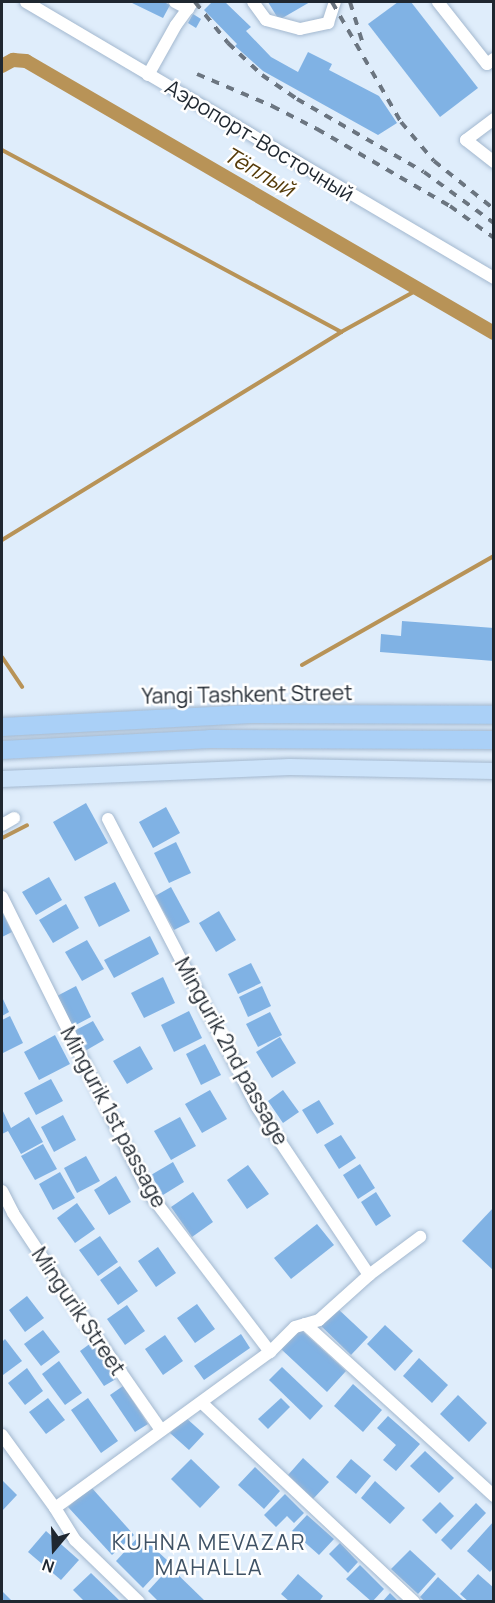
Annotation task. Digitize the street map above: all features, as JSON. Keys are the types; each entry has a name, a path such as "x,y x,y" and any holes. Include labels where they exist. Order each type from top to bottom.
{"highway":[{"name":"Yangi Tashkent Street","path":"2,727 252,714 494,715"},
{"path":"2,750 210,739 494,740"}],"main road":[{"path":"2,779 290,767 494,771"}],"street":[{"name":"Аэропорт-Восточный","path":"26,2 494,278"},
{"path":"148,75 190,5 175,2"},
{"path":"253,2 266,21 300,29 328,23 335,2"},
{"path":"438,2 491,64"},
{"path":"494,119 466,140 494,162"},
{"path":"2,825 14,818"},
{"name":"Mingurik 2nd passage","path":"108,819 257,1107 369,1275"},
{"name":"Mingurik 1st passage","path":"2,897 149,1193 270,1352"},
{"name":"Mingurik Street","path":"2,1191 13,1213 58,1282 161,1430"},
{"path":"55,1508 270,1352 295,1327 319,1320 369,1275 420,1237"},
{"path":"305,1324 494,1496"},
{"path":"202,1402 414,1602"},
{"path":"2,1435 55,1508 75,1540 139,1602"}],"building":[{"path":"130,2 164,2 170,5 163,18"},
{"path":"212,2 225,2 251,27 246,31 271,57 298,72 308,52 332,64 329,70 379,96 397,123 378,135 263,71 235,46 237,44 204,10"},
{"path":"268,2 310,2 279,20"},
{"path":"398,2 411,2 478,88 440,117 368,24"},
{"path":"193,14 201,19 196,28 188,23"},
{"path":"402,621 494,628 494,661 380,652 381,634 401,636"},
{"path":"86,803 108,843 75,861 53,822"},
{"path":"166,807 180,833 153,848 139,822"},
{"path":"176,842 191,873 169,883 154,853"},
{"path":"49,877 62,900 36,915 22,892"},
{"path":"115,882 130,911 99,927 84,897"},
{"path":"171,887 190,922 174,930 155,896"},
{"path":"66,904 79,928 53,943 39,920"},
{"path":"219,911 236,940 216,952 199,923"},
{"path":"2,912 12,932 2,937"},
{"path":"150,936 159,954 114,978 104,960"},
{"path":"87,940 104,969 82,981 65,952"},
{"path":"251,963 261,983 238,994 228,974"},
{"path":"163,977 175,1003 144,1018 131,993"},
{"path":"76,986 91,1017 72,1027 57,996"},
{"path":"262,986 271,1006 248,1017 239,997"},
{"path":"2,997 9,1012 2,1016"},
{"path":"189,1011 202,1038 174,1052 161,1025"},
{"path":"270,1012 282,1035 258,1047 246,1024"},
{"path":"10,1016 23,1043 3,1053 2,1020"},
{"path":"93,1021 104,1040 85,1051 74,1031"},
{"path":"55,1035 70,1064 39,1080 24,1052"},
{"path":"280,1037 296,1063 272,1078 256,1052"},
{"path":"205,1044 221,1075 201,1085 186,1054"},
{"path":"140,1046 153,1069 127,1084 113,1061"},
{"path":"51,1079 63,1101 36,1115 24,1093"},
{"path":"210,1090 227,1119 202,1133 185,1104"},
{"path":"283,1090 299,1112 283,1123 268,1101"},
{"path":"319,1100 334,1124 317,1134 302,1110"},
{"path":"2,1109 11,1128 29,1117 43,1142 21,1154 8,1131 2,1134"},
{"path":"63,1115 76,1140 54,1152 41,1127"},
{"path":"180,1117 196,1146 171,1160 154,1131"},
{"path":"341,1135 356,1158 339,1169 324,1145"},
{"path":"43,1144 57,1169 35,1180 21,1156"},
{"path":"86,1156 100,1181 77,1193 64,1168"},
{"path":"173,1162 184,1182 163,1195 151,1175"},
{"path":"360,1164 375,1188 358,1199 343,1175"},
{"path":"248,1165 269,1194 247,1209 227,1180"},
{"path":"60,1172 75,1198 53,1210 39,1184"},
{"path":"116,1176 131,1202 109,1215 94,1190"},
{"path":"193,1192 213,1222 192,1237 171,1207"},
{"path":"376,1192 391,1216 376,1226 361,1202"},
{"path":"77,1203 95,1229 75,1243 57,1218"},
{"path":"494,1207 494,1271 462,1241"},
{"path":"317,1224 334,1245 291,1279 274,1258"},
{"path":"100,1236 118,1262 98,1276 79,1250"},
{"path":"158,1247 176,1273 156,1287 138,1261"},
{"path":"120,1266 138,1291 118,1305 100,1280"},
{"path":"27,1296 44,1318 25,1332 9,1310"},
{"path":"197,1304 215,1329 195,1343 177,1318"},
{"path":"127,1305 145,1331 125,1345 107,1319"},
{"path":"337,1308 368,1337 351,1355 320,1325"},
{"path":"385,1325 413,1351 395,1371 367,1344"},
{"path":"300,1329 346,1371 327,1392 281,1349"},
{"path":"43,1330 60,1352 41,1366 24,1344"},
{"path":"241,1334 250,1348 204,1380 194,1366"},
{"path":"165,1335 183,1361 163,1375 145,1349"},
{"path":"5,1339 22,1361 3,1375 2,1342"},
{"path":"91,1343 116,1379 104,1386 80,1351"},
{"path":"419,1358 448,1385 432,1403 403,1376"},
{"path":"59,1361 82,1393 65,1405 42,1374"},
{"path":"282,1367 323,1406 310,1420 269,1380"},
{"path":"27,1368 43,1391 25,1405 8,1383"},
{"path":"353,1384 382,1410 363,1432 334,1406"},
{"path":"123,1386 148,1424 135,1432 110,1395"},
{"path":"458,1395 487,1423 469,1442 440,1414"},
{"path":"48,1398 65,1420 46,1434 29,1412"},
{"path":"88,1398 118,1441 101,1453 71,1410"},
{"path":"281,1398 290,1407 268,1429 258,1419"},
{"path":"388,1416 420,1444 396,1471 383,1460 396,1445 377,1428"},
{"path":"185,1417 204,1434 189,1450 170,1433"},
{"path":"425,1451 454,1478 439,1493 410,1466"},
{"path":"303,1458 329,1482 313,1499 288,1475"},
{"path":"191,1459 220,1487 200,1508 171,1479"},
{"path":"351,1459 371,1476 356,1494 336,1477"},
{"path":"255,1467 280,1491 264,1509 238,1485"},
{"path":"2,1480 17,1495 2,1511"},
{"path":"375,1481 405,1508 390,1524 361,1498"},
{"path":"91,1487 134,1535 112,1555 68,1507"},
{"path":"285,1494 304,1513 294,1523 287,1516 276,1527 264,1515"},
{"path":"440,1502 454,1516 436,1534 422,1520"},
{"path":"476,1503 486,1513 451,1550 441,1540"},
{"path":"307,1515 334,1539 319,1555 292,1531"},
{"path":"494,1521 494,1567 490,1572 467,1551"},
{"path":"46,1531 79,1560 61,1580 28,1552"},
{"path":"140,1535 168,1561 143,1588 116,1561"},
{"path":"340,1543 358,1562 348,1573 329,1554"},
{"path":"410,1550 436,1574 418,1594 391,1569"},
{"path":"360,1565 384,1589 372,1602 346,1579"},
{"path":"170,1567 206,1602 159,1602 148,1591"},
{"path":"91,1573 119,1600 117,1602 85,1602 73,1590"},
{"path":"298,1574 323,1596 319,1602 290,1602 281,1594"},
{"path":"478,1574 494,1588 494,1602 469,1602 460,1594"},
{"path":"438,1577 463,1600 461,1602 425,1602 420,1597"},
{"path":"2,1591 13,1602 2,1602"},
{"path":"390,1593 399,1602 382,1602"}],"waterway":[{"name":"Тёплый","path":"2,66 13,60 26,61 494,333"},
{"path":"2,150 341,332"},
{"path":"2,540 341,332 419,289"},
{"path":"302,665 494,556"},
{"path":"2,657 22,687"},
{"path":"2,838 27,825"}],"railway":[{"path":"195,2 228,43 262,75 297,99 424,172 494,223"},
{"path":"332,2 401,122 434,161 494,209"},
{"path":"350,2 362,41"},
{"path":"197,74 272,106 317,129 450,206 494,238"}],"district":[{"name":"KUHNA MEVAZAR MAHALLA","path":"209,1554"}]}
